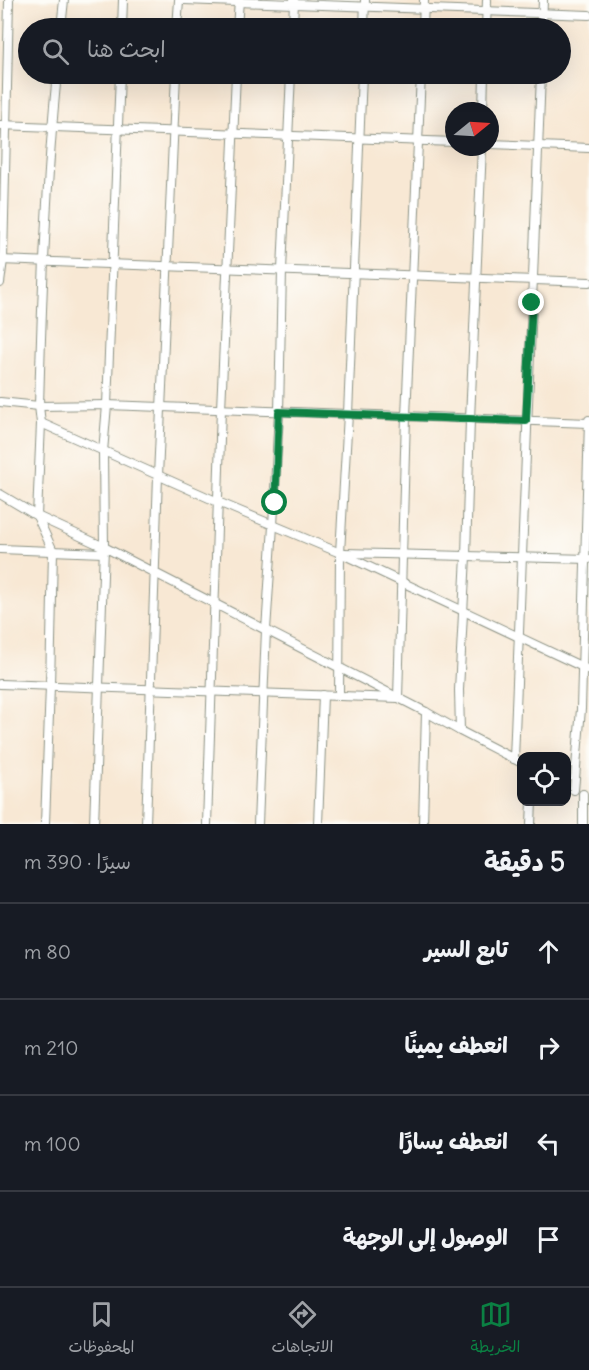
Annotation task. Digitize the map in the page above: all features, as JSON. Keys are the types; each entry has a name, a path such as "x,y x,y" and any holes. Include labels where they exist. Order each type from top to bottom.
{"street":[{"path":"0,284 3,125 9,0"},
{"path":"63,18 64,0"},
{"path":"122,18 123,0"},
{"path":"178,18 179,0"},
{"path":"184,0 423,5 487,11 589,15"},
{"path":"487,0 487,18"},
{"path":"543,0 543,18"},
{"path":"237,18 238,1"},
{"path":"293,18 294,2"},
{"path":"363,18 364,3"},
{"path":"45,824 53,551 37,516 44,262 56,84"},
{"path":"94,824 104,550 103,452 114,264 120,84"},
{"path":"146,824 158,476 175,84"},
{"path":"207,824 221,409 236,84"},
{"path":"258,824 266,630 279,412 282,270 291,84"},
{"path":"339,696 340,553 355,273 362,84"},
{"path":"398,698 406,416 421,84"},
{"path":"483,102 484,84"},
{"path":"518,752 526,421 541,84"},
{"path":"3,125 445,142"},
{"path":"499,144 589,148"},
{"path":"460,731 459,690 482,156"},
{"path":"1,260 589,282"},
{"path":"0,402 39,406 107,405 589,422 586,669 581,709 578,792 583,824"},
{"path":"41,423 158,476 340,553 586,669"},
{"path":"0,494 37,516 215,604 517,760"},
{"path":"0,549 104,550"},
{"path":"340,553 587,559"},
{"path":"0,684 398,698"},
{"path":"318,824 323,695"},
{"path":"423,824 426,712"},
{"path":"531,824 532,806"}],"route":[{"path":"275,503 279,412 526,421 532,303"}]}
